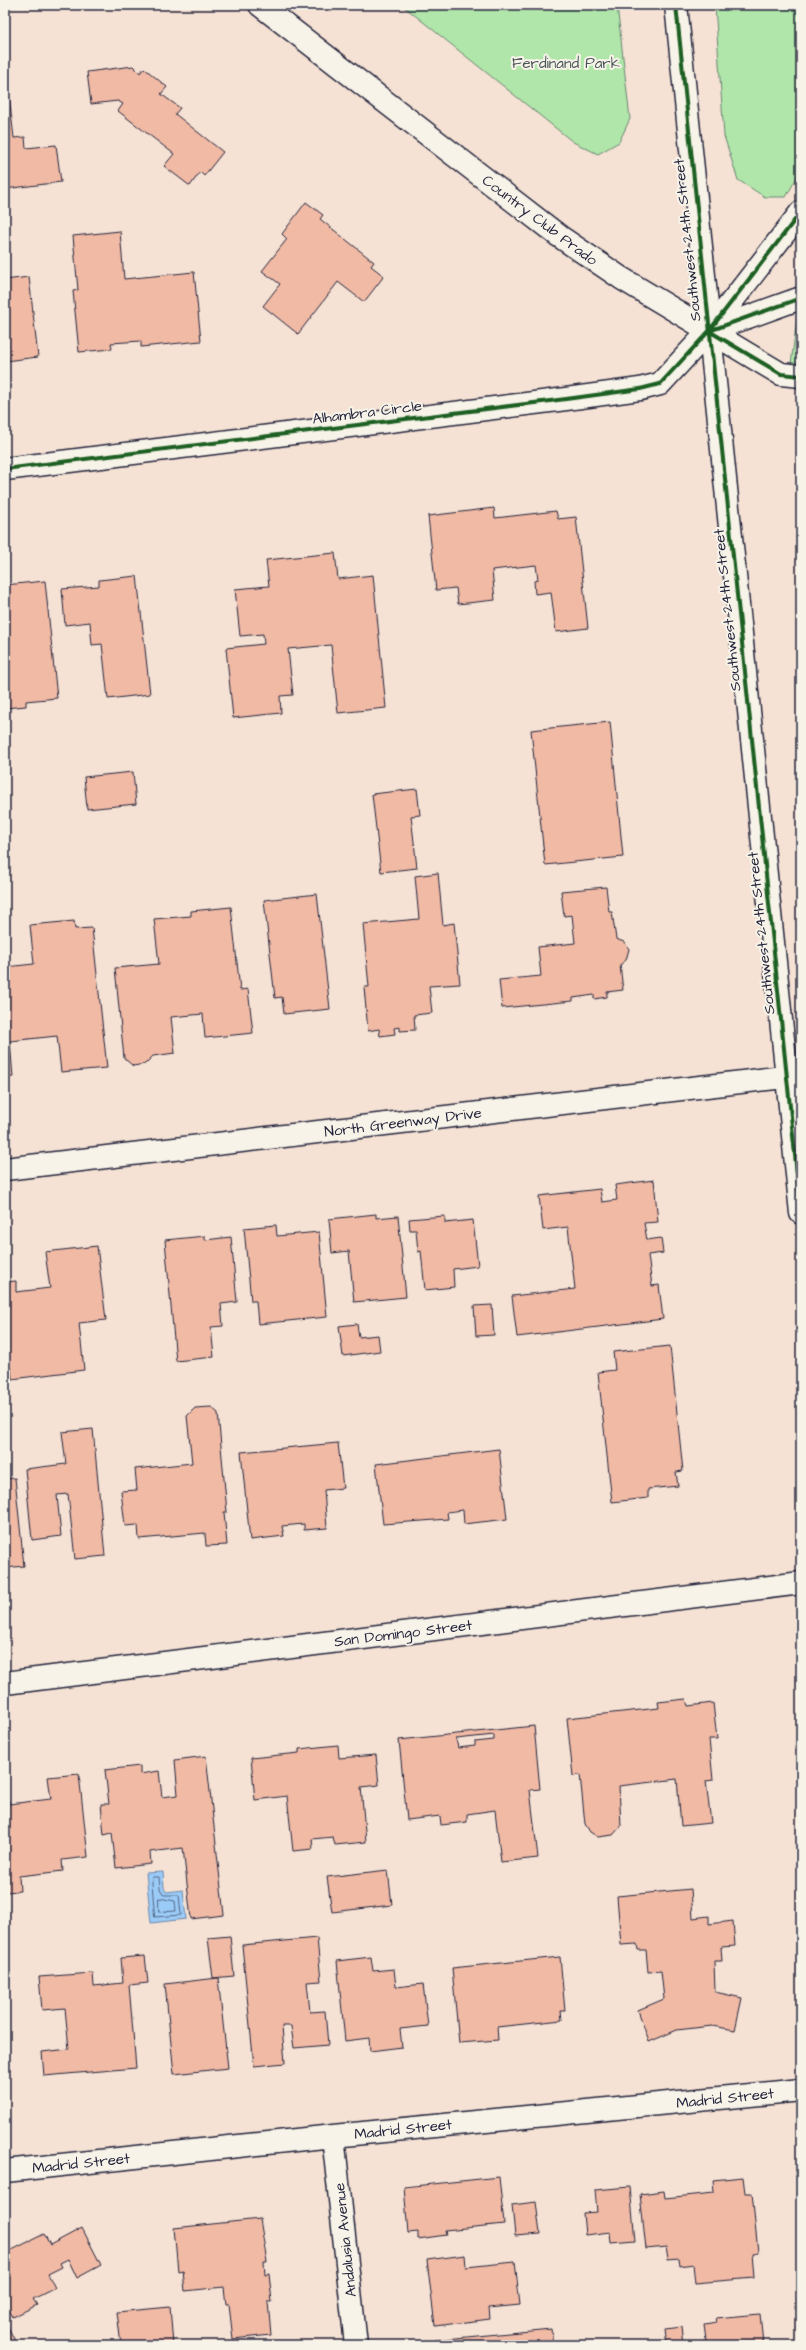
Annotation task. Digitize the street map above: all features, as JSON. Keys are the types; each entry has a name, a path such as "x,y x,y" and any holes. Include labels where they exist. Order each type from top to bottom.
{"street":[{"name":"Country Club Prado","path":"260,5 559,236 621,278 709,331"},
{"name":"Southwest 24th Street","path":"676,5 709,331 794,1076 801,1213"},
{"path":"801,212 709,331 781,374 801,376"},
{"name":"Alhambra Circle","path":"5,469 640,389 660,384 709,331 801,298"},
{"name":"North Greenway Drive","path":"5,1169 794,1076"},
{"name":"San Domingo Street","path":"5,1683 801,1584"},
{"name":"Madrid Street","path":"5,2171 333,2136 801,2090"},
{"name":"Andalusia Avenue","path":"333,2136 356,2345"}],"green space":[{"name":"Ferdinand Park","path":"402,5 617,5 630,119 619,142 598,154 573,142"},
{"path":"715,5 801,5 801,170 786,197 765,197 738,180 724,136"},
{"path":"797,319 801,319 801,363 791,364"}],"water":[{"path":"163,1872 164,1888 166,1892 183,1890 186,1919 151,1923 146,1873"}],"building":[{"path":"133,66 140,73 144,68 167,87 161,94 180,108 175,114 223,152 204,176 200,172 190,186 164,166 174,154 118,111 123,104 118,101 91,104 87,72"},
{"path":"7,78 14,138 25,137 26,148 56,145 61,182 5,189 5,79"},
{"path":"306,202 323,215 320,219 374,262 371,266 384,276 364,302 338,282 298,334 263,306 280,284 262,271 287,239 282,234"},
{"path":"120,231 124,279 194,272 201,341 141,347 141,341 111,343 112,349 79,352 73,291 78,290 73,236"},
{"path":"29,277 38,357 5,361 5,280"},
{"path":"494,508 495,518 556,511 558,519 576,517 588,628 556,632 551,592 535,594 534,581 538,580 536,565 492,570 495,600 458,604 456,588 436,590 428,516"},
{"path":"335,553 338,579 373,575 386,708 338,713 331,645 288,649 293,695 280,696 281,713 233,718 226,648 264,644 263,634 240,636 235,589 269,586 266,560"},
{"path":"137,576 150,694 108,699 102,644 92,645 90,622 65,625 62,589 99,586 99,580"},
{"path":"45,581 57,698 26,701 26,706 5,708 5,642 7,642 5,585"},
{"path":"610,722 623,857 545,865 531,730"},
{"path":"133,772 136,804 87,809 84,777"},
{"path":"417,789 420,815 411,816 417,868 381,872 372,794"},
{"path":"438,873 443,925 454,923 460,984 429,986 432,1013 414,1015 415,1030 400,1031 400,1027 394,1028 395,1034 380,1036 379,1029 368,1031 364,987 369,987 363,924 419,919 415,876"},
{"path":"606,887 609,912 612,912 616,939 624,942 629,949 626,960 620,965 623,990 607,992 607,997 594,999 594,995 573,998 573,1001 502,1008 499,980 541,976 538,947 575,943 572,915 564,916 561,891"},
{"path":"317,894 330,1009 284,1014 282,997 275,998 264,900"},
{"path":"231,907 240,990 248,989 253,1033 205,1038 203,1014 171,1017 175,1053 153,1056 145,1064 133,1066 124,1058 115,968 159,964 154,919 191,916 191,911"},
{"path":"74,921 75,929 92,928 107,1068 61,1072 57,1036 10,1041 13,1077 5,1078 5,967 34,964 30,925"},
{"path":"654,1180 658,1222 644,1223 647,1240 661,1238 663,1253 648,1255 652,1286 659,1285 663,1319 517,1337 512,1296 575,1289 568,1227 543,1230 539,1196 600,1189 602,1202 617,1200 615,1185"},
{"path":"376,1214 376,1218 398,1216 406,1297 354,1302 349,1251 332,1253 329,1219"},
{"path":"445,1216 445,1223 473,1220 478,1266 453,1269 454,1287 425,1290 421,1251 418,1252 416,1230 410,1230 409,1219"},
{"path":"276,1225 277,1236 319,1232 327,1317 258,1324 256,1301 251,1301 244,1228"},
{"path":"205,1236 205,1240 231,1237 237,1302 221,1304 223,1326 211,1327 214,1357 176,1361 165,1240"},
{"path":"97,1246 106,1320 79,1323 84,1370 12,1379 11,1368 5,1369 5,1282 16,1281 16,1292 50,1288 45,1252"},
{"path":"492,1305 494,1335 476,1336 474,1306"},
{"path":"357,1324 359,1337 378,1335 380,1351 343,1356 339,1326"},
{"path":"670,1346 683,1471 676,1472 678,1486 648,1489 648,1498 612,1502 598,1372 615,1370 613,1352"},
{"path":"211,1407 218,1413 227,1512 224,1512 227,1545 206,1546 205,1533 139,1539 138,1525 125,1526 121,1491 137,1490 135,1469 192,1463 187,1416 195,1408"},
{"path":"93,1429 105,1556 75,1559 68,1494 57,1495 61,1536 32,1540 25,1469 66,1464 62,1432"},
{"path":"338,1443 343,1488 324,1490 327,1528 304,1530 304,1524 282,1526 284,1536 250,1540 241,1452"},
{"path":"499,1449 507,1519 464,1524 463,1510 447,1512 448,1519 383,1524 376,1464"},
{"path":"15,1478 24,1566 5,1568 5,1479"},
{"path":"686,1699 688,1706 713,1703 717,1739 709,1739 713,1780 706,1781 711,1823 681,1826 677,1779 619,1786 621,1826 613,1835 598,1837 590,1832 585,1824 580,1775 573,1776 567,1718 659,1708 658,1702"},
{"path":"534,1726 540,1789 530,1790 538,1858 501,1862 495,1810 467,1814 467,1822 441,1825 440,1816 407,1820 399,1740","holes":["494,1735 494,1740 475,1742 475,1746 458,1748 456,1739"]},
{"path":"338,1745 339,1758 376,1755 379,1785 361,1787 366,1842 335,1845 333,1837 312,1839 313,1849 293,1851 287,1796 255,1800 251,1758 299,1753 299,1749"},
{"path":"206,1756 224,1915 191,1919 183,1848 150,1852 151,1864 116,1868 112,1833 104,1835 101,1804 109,1804 105,1770 140,1766 140,1774 159,1771 162,1797 178,1795 175,1760"},
{"path":"79,1774 88,1857 62,1860 63,1871 19,1876 20,1891 5,1892 5,1801 9,1801 9,1804 51,1799 48,1777"},
{"path":"388,1870 392,1905 332,1912 327,1877"},
{"path":"691,1889 693,1918 709,1916 709,1924 733,1921 735,1946 721,1947 722,1961 714,1961 715,1992 742,1998 735,2030 712,2026 677,2030 649,2042 638,2010 664,1999 661,1971 648,1972 646,1950 638,1950 637,1944 621,1945 617,1896"},
{"path":"230,1936 234,1976 213,1978 208,1938"},
{"path":"317,1938 321,1981 307,1982 310,2012 325,2011 328,2045 294,2048 291,2026 282,2026 285,2063 254,2066 242,1945"},
{"path":"145,1956 148,1983 129,1985 136,2068 44,2076 42,2052 69,2049 65,2008 42,2010 39,1977 93,1973 94,1986 123,1983 121,1958"},
{"path":"371,1957 373,1971 394,1969 396,1987 423,1984 428,2026 400,2029 402,2047 370,2051 369,2038 345,2041 337,1961"},
{"path":"560,1957 565,2011 561,2011 562,2020 497,2027 498,2040 459,2043 452,1968"},
{"path":"218,1978 228,2068 174,2074 165,1984"},
{"path":"499,2177 504,2224 445,2230 446,2235 418,2239 418,2232 408,2233 404,2187"},
{"path":"743,2177 745,2193 752,2193 758,2252 752,2253 754,2278 695,2283 693,2264 680,2266 679,2259 668,2260 666,2247 646,2249 640,2194 664,2191 665,2198 714,2193 713,2180"},
{"path":"630,2187 635,2241 611,2243 610,2232 585,2235 583,2213 597,2212 595,2190"},
{"path":"536,2202 540,2234 515,2236 512,2205"},
{"path":"260,2219 267,2262 264,2262 265,2274 269,2273 272,2302 268,2302 271,2335 233,2339 229,2305 226,2305 224,2287 185,2291 183,2270 178,2271 174,2228"},
{"path":"82,2228 101,2265 77,2278 68,2259 60,2263 62,2267 48,2274 55,2288 33,2299 37,2305 13,2317 9,2310 5,2312 5,2248 8,2252 44,2234 50,2245"},
{"path":"465,2255 466,2267 515,2262 520,2305 489,2308 490,2319 435,2326 427,2260"},
{"path":"170,2307 173,2345 121,2345 117,2312"},
{"path":"760,2314 763,2345 702,2345 702,2341 706,2340 704,2325 717,2323 716,2318"},
{"path":"5,2321 17,2345 5,2345"},
{"path":"681,2327 683,2345 667,2345 665,2329"},
{"path":"551,2329 553,2345 436,2345 435,2340"}],"cycle path":[{"path":"676,5 801,1213"},
{"path":"5,469 566,399 640,389 660,384 709,331 801,212"},
{"path":"709,331 801,298"},
{"path":"709,331 781,374 801,376"}]}
